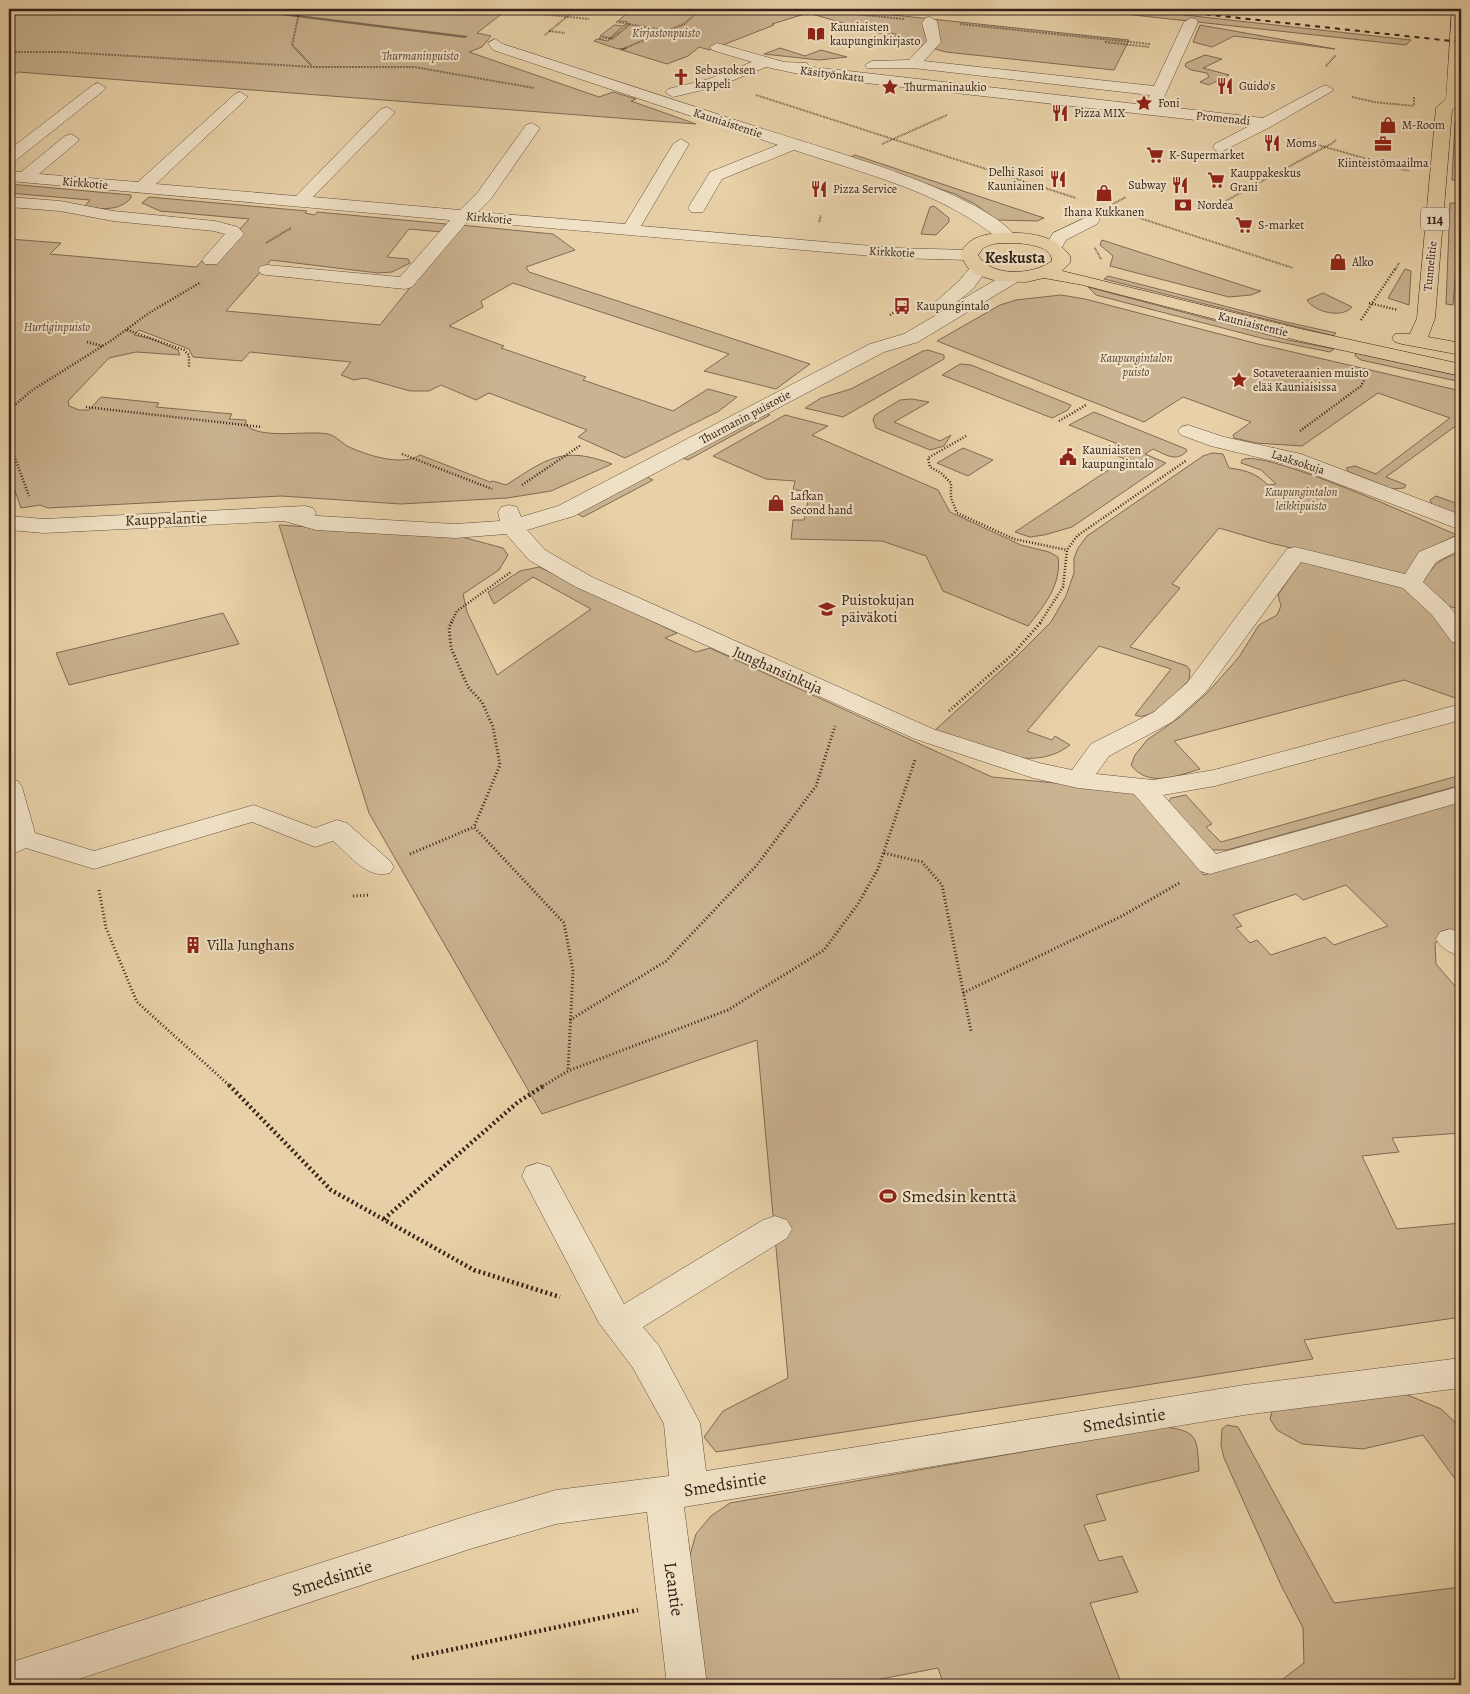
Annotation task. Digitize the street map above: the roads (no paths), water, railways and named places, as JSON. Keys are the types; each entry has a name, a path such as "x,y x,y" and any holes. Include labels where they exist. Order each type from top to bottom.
{"main road":[{"name":"Tunnelitie","path":"1416,340 1424,328 1426,318 1444,108 1458,103 1459,9"},
{"name":"Kauniaistentie","path":"1460,346 1356,332 1262,313 1110,274 1035,240 1008,238 989,240 974,256 994,274 1013,276 1046,273 1084,280 1300,335 1424,360 1461,370"},
{"path":"1046,273 1061,263 1058,252"},
{"path":"1416,340 1424,360 1460,346"}],"street":[{"path":"913,64 934,42 930,21"},
{"path":"1150,110 1191,22"},
{"name":"Kauniaistentie","path":"496,43 498,47 906,182 962,205 992,224 1008,238"},
{"path":"716,47 783,67 913,64 1159,92"},
{"path":"867,50 913,64"},
{"path":"673,92 716,87 765,62"},
{"name":"Käsityönkatu","path":"783,67 1150,110"},
{"path":"9,158 98,88"},
{"name":"Promenadi","path":"1221,147 1326,90"},
{"path":"122,217 146,188 240,97"},
{"name":"Promenadi","path":"1150,110 1262,125"},
{"path":"300,201 387,112"},
{"path":"267,270 405,283 464,215 484,196 532,128"},
{"path":"16,177 70,139"},
{"path":"630,230 681,144"},
{"path":"697,208 716,176 793,144"},
{"name":"Kirkkotie","path":"16,177 895,253 974,256"},
{"path":"9,202 60,206 122,217 215,226 232,231 235,234 210,260"},
{"path":"962,205 971,227 974,256"},
{"path":"1058,252 1059,237 1091,220"},
{"name":"Thurmanin puistotie","path":"877,348 893,332 940,307 966,285 974,256"},
{"name":"Thurmanin puistotie","path":"507,510 566,512 877,348 911,338 1013,276"},
{"name":"Laaksokuja","path":"1188,431 1218,442 1292,458 1461,523"},
{"name":"Kauppalantie","path":"12,527 289,515 316,523 455,531 507,510"},
{"name":"Junghansinkuja","path":"507,510 537,555 584,582 924,734 1033,770 1078,780 1153,788 1216,778 1461,712"},
{"path":"1411,583 1427,557 1461,541"},
{"path":"1078,780 1100,750 1163,718 1196,688 1294,554 1411,583 1440,610 1461,636"},
{"path":"9,787 16,843 94,860 254,813 315,838 337,829 380,867"},
{"path":"1142,787 1210,865 1461,794"},
{"name":"Leantie","path":"538,1176 615,1318 646,1357 682,1423 677,1491 676,1602 687,1685"},
{"path":"615,1318 775,1229"},
{"name":"Smedsintie","path":"9,1683 470,1532 556,1507 677,1491 1244,1400 1461,1373"}],"waterway":[{"path":"235,9 465,36"}],"railway":[{"path":"1156,9 1461,42"}],"place":[{"name":"Kauniaisten kaupunginkirjasto","path":"816,34"},
{"name":"Sebastoksen kappeli","path":"681,77"},
{"name":"Guido's","path":"1225,86"},
{"name":"Thurmaninaukio","path":"890,87"},
{"name":"Foni","path":"1144,103"},
{"name":"Pizza MIX","path":"1060,113"},
{"name":"M-Room","path":"1388,125"},
{"name":"Moms","path":"1272,143"},
{"name":"Kiinteistömaailma","path":"1383,144"},
{"name":"K-Supermarket","path":"1155,155"},
{"name":"Delhi Rasoi Kauniainen","path":"1058,179"},
{"name":"Kauppakeskus Grani","path":"1216,180"},
{"name":"Subway","path":"1180,185"},
{"name":"Pizza Service","path":"819,189"},
{"name":"Ihana Kukkanen","path":"1104,193"},
{"name":"Nordea","path":"1183,205"},
{"name":"S-market","path":"1244,225"},
{"name":"Alko","path":"1338,262"},
{"name":"Kaupungintalo","path":"902,306"},
{"name":"Sotaveteraanien muisto elää Kauniaisissa","path":"1239,380"},
{"name":"Kauniaisten kaupungintalo","path":"1068,457"},
{"name":"Lafkan Second hand","path":"776,503"},
{"name":"Puistokujan päiväkoti","path":"827,609"},
{"name":"Villa Junghans","path":"193,945"},
{"name":"Smedsin kenttä","path":"888,1196"}],"district":[{"name":"Keskusta","path":"1015,257"}],"park label":[{"name":"Kirjastonpuisto","path":"666,33"},
{"name":"Thurmaninpuisto","path":"420,56"},
{"name":"Hurtiginpuisto","path":"57,327"},
{"name":"Kaupungintalon puisto","path":"1136,365"},
{"name":"Kaupungintalon leikkipuisto","path":"1301,499"}]}
